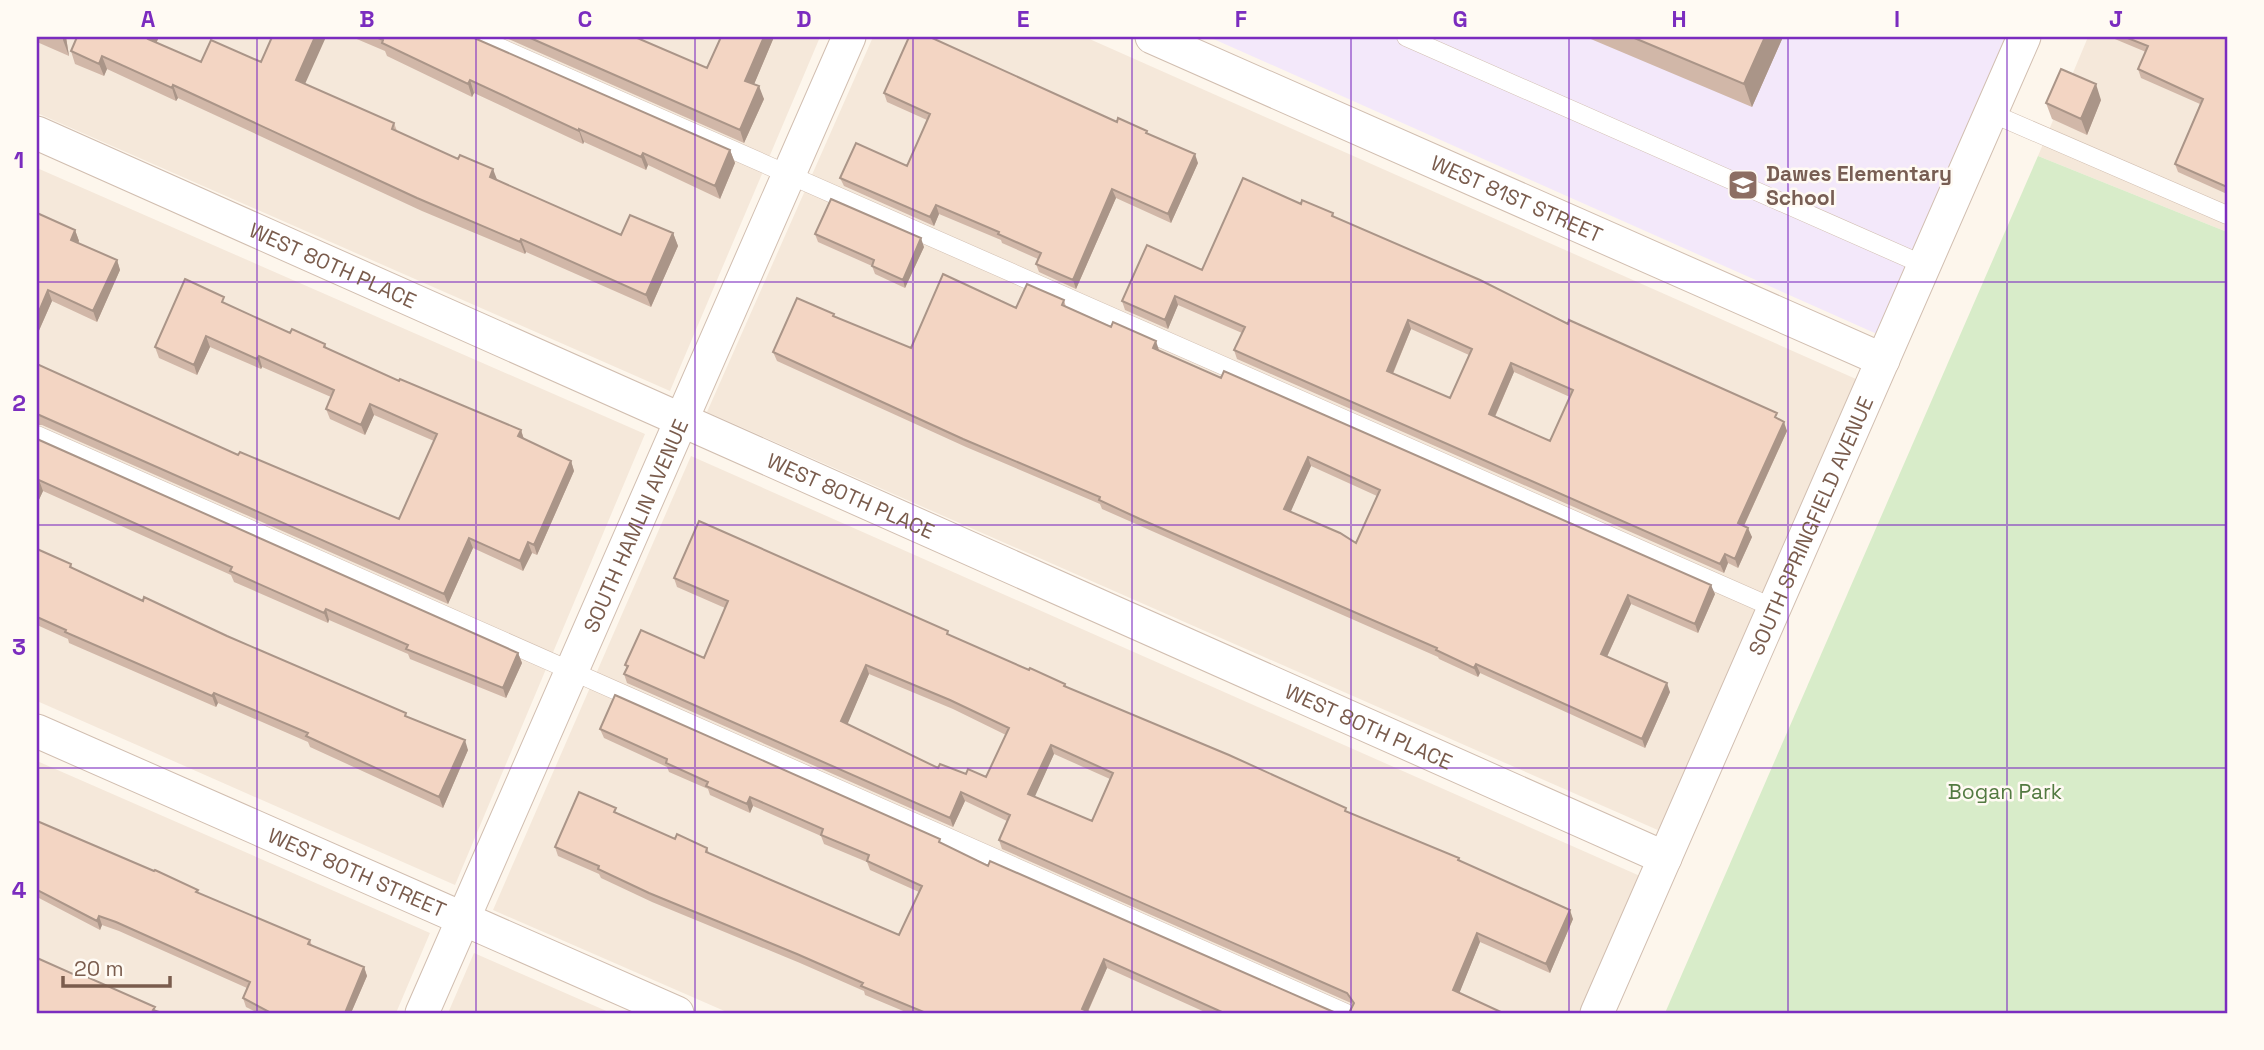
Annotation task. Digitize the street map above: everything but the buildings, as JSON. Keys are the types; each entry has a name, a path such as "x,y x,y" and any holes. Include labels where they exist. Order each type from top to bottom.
{"street":[{"name":"SOUTH HAMLIN AVENUE","path":"422,1013 849,37"},
{"name":"WEST 81ST STREET","path":"1152,37 1883,360"},
{"name":"SOUTH SPRINGFIELD AVENUE","path":"1598,1013 2024,37"},
{"name":"WEST 80TH PLACE","path":"37,133 1665,858"},
{"name":"WEST 80TH STREET","path":"37,731 677,1013"}],"lane":[{"path":"476,37 1774,608"},
{"path":"1406,37 1924,265"},
{"path":"1990,113 2227,215"},
{"path":"37,435 1346,1013"}],"shaded area":[{"path":"37,37 820,37 670,391 37,113"},
{"path":"873,37 1085,37 1856,379 1660,831 707,412"},
{"name":"Dawes Elementary School","path":"1209,37 2006,37 1877,334"},
{"path":"2088,37 2227,37 2227,232 2038,156"},
{"path":"37,168 645,434 455,885 37,701"},
{"path":"691,456 1640,876 1580,1013 729,1013 493,910"},
{"path":"37,761 430,933 396,1013 37,1013"},
{"path":"474,953 611,1013 448,1013"}],"green space":[{"name":"Bogan Park","path":"2038,156 2227,232 2227,1013 1665,1013"}],"place":[{"name":"Dawes Elementary School","path":"1743,185"}]}
